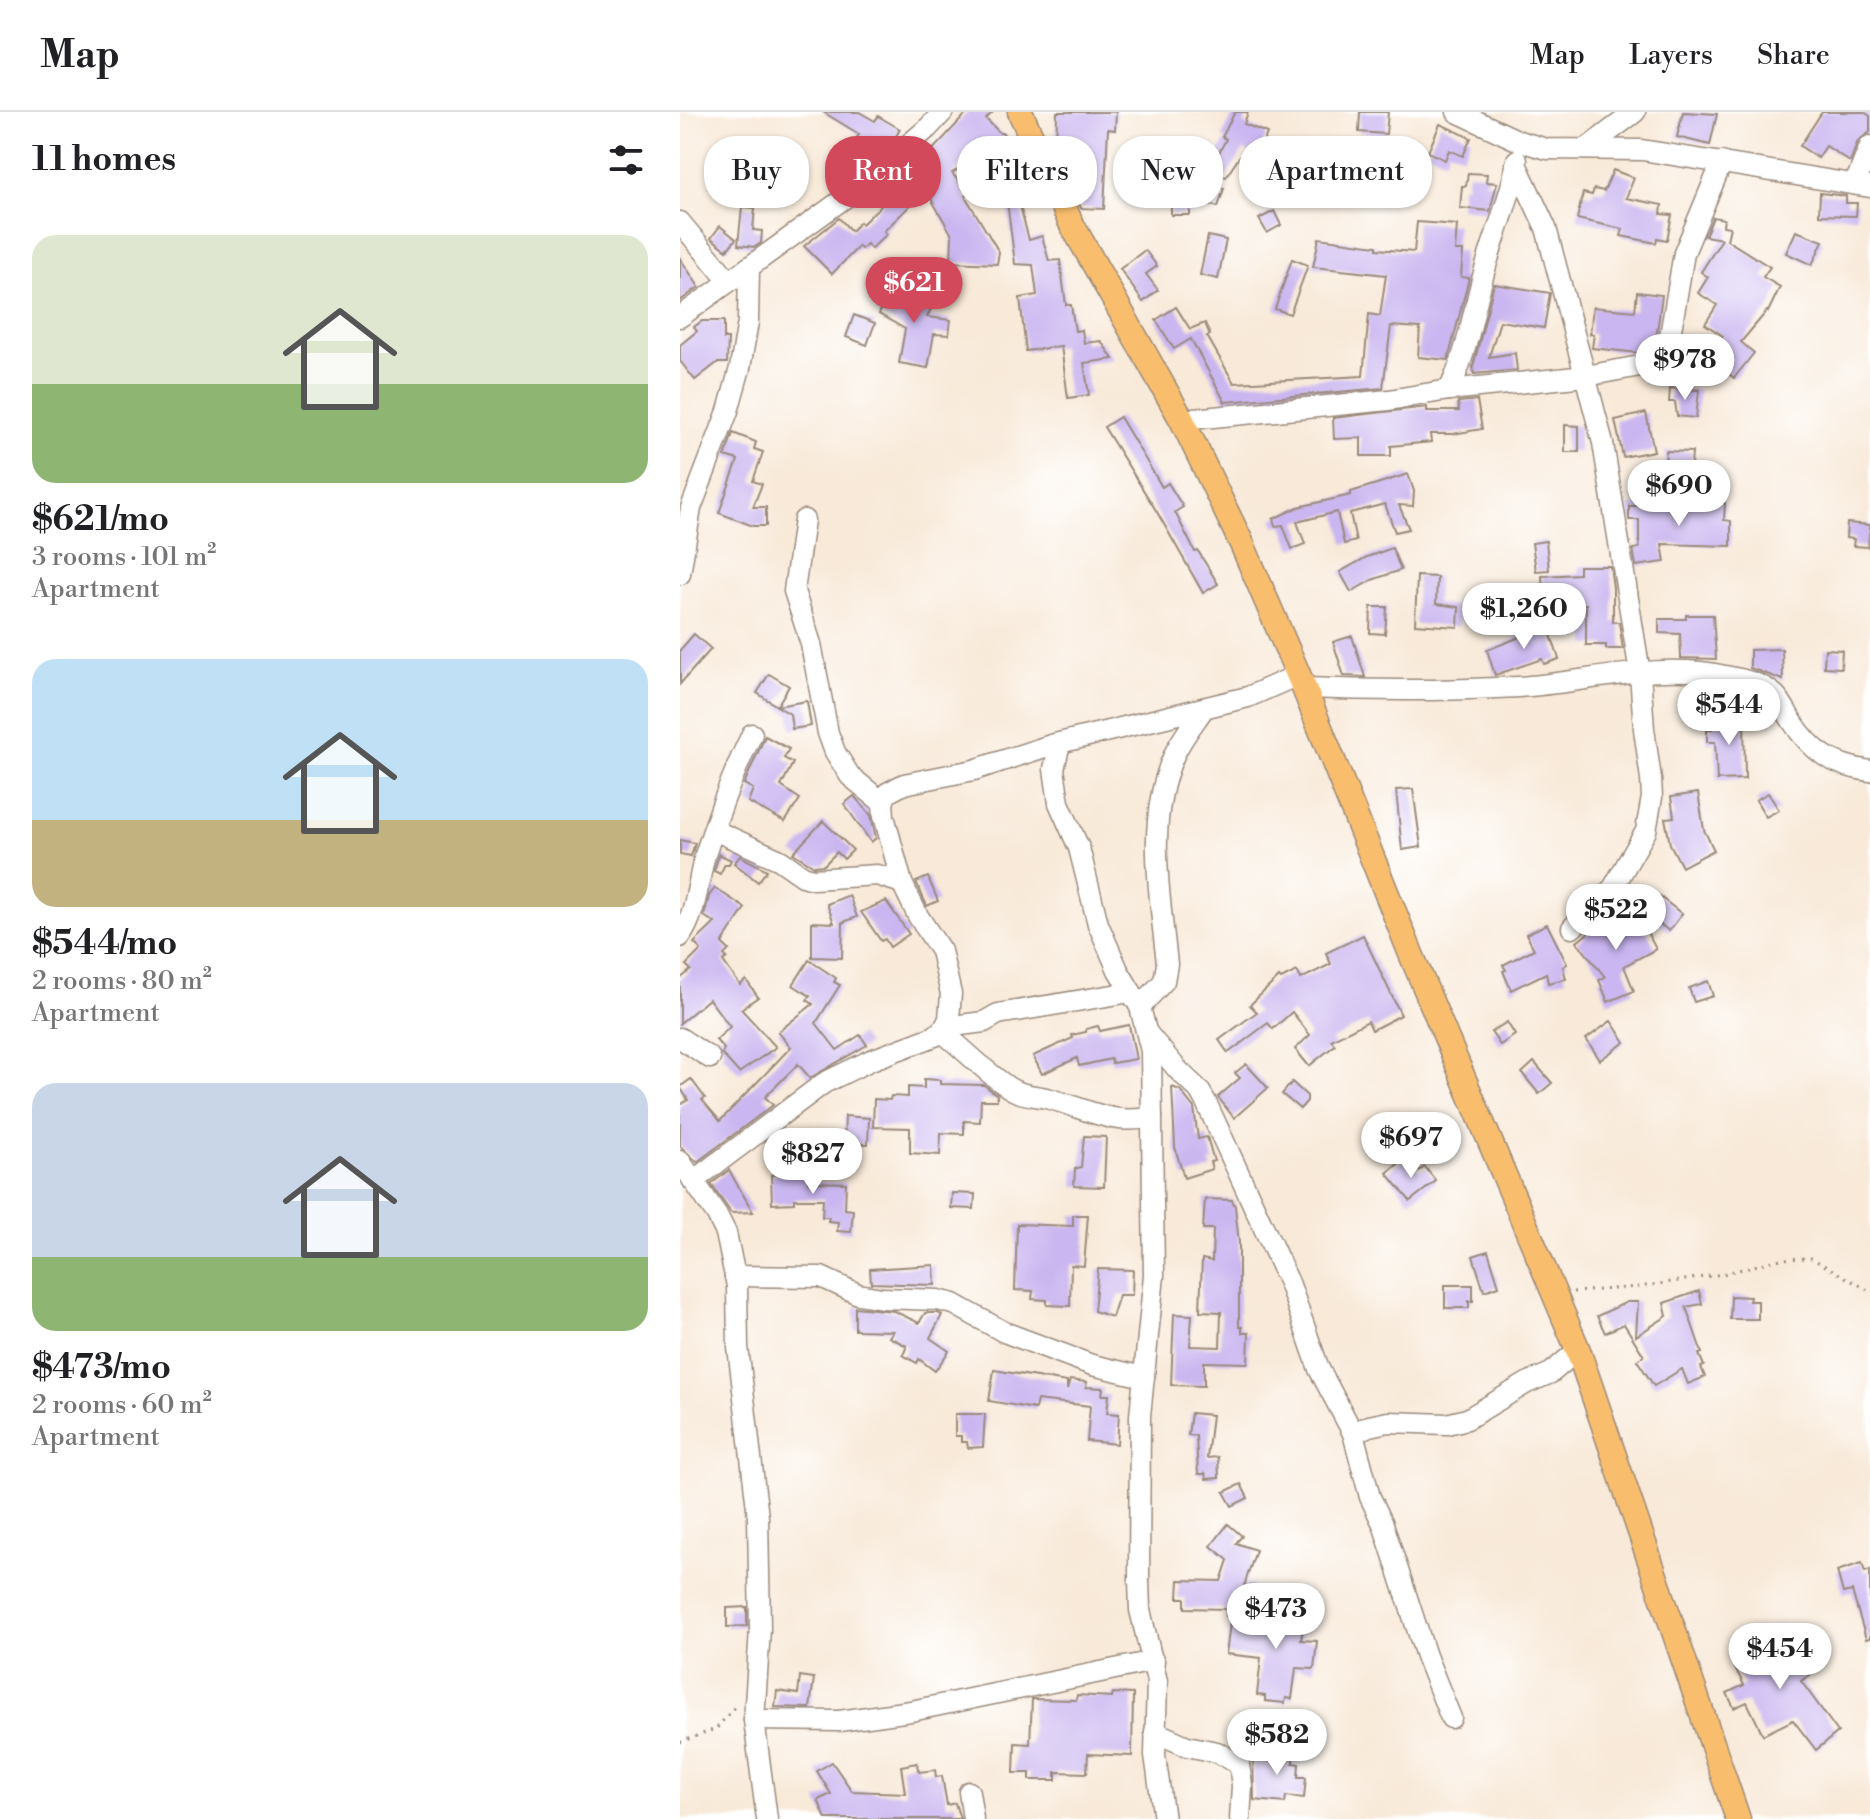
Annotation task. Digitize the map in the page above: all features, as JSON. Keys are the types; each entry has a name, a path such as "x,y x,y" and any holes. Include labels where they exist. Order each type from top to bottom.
{"main road":[{"path":"1020,112 1071,223 1182,420 1242,544 1301,682 1411,954 1578,1350 1738,1819"}],"street":[{"path":"680,317 853,192 943,112"},
{"path":"1457,112 1519,141 1547,149 1642,150 1862,186 1870,146"},
{"path":"1586,149 1635,112"},
{"path":"1449,390 1464,356 1485,267 1512,185 1519,141"},
{"path":"1182,420 1389,400 1449,390 1586,376 1656,363 1667,354 1684,253 1722,162"},
{"path":"1516,164 1546,228 1603,443 1640,673 1652,797 1646,831 1613,888 1572,928"},
{"path":"680,222 729,281"},
{"path":"680,574 691,508 728,411 740,368 748,322 749,267"},
{"path":"804,520 794,591 810,636 828,733 835,752 850,776 883,803"},
{"path":"767,1819 754,1720 760,1629 760,1554 738,1347 735,1276 726,1233 717,1215 686,1177 824,1083 871,1060 935,1036 943,1029 951,1011 951,994 941,951 918,916 902,883 884,816 883,803 887,793 896,786 974,770 1060,743 1301,682 1389,691 1520,687 1640,673 1676,672 1722,675 1765,688 1776,696 1808,744 1819,754 1849,768 1870,771"},
{"path":"943,1029 984,1022 998,1014 1136,1000 1164,981 1167,964 1156,843 1162,793 1174,755 1204,708"},
{"path":"680,937 691,919 705,857 752,734"},
{"path":"1060,743 1054,769 1059,803 1079,848 1098,924 1136,1000 1151,1051 1154,1275 1140,1416 1139,1580 1140,1610 1154,1661 1158,1698 1155,1732 1164,1819"},
{"path":"714,830 813,879 877,875 902,883"},
{"path":"943,1029 1010,1089 1111,1120 1133,1121 1152,1117"},
{"path":"1148,1034 1199,1090 1206,1102 1290,1285 1319,1369 1353,1433 1370,1497 1383,1524 1426,1656 1451,1718"},
{"path":"680,1038 710,1058"},
{"path":"735,1276 821,1277 858,1294 938,1300 954,1304 1004,1332 1092,1365 1144,1377"},
{"path":"1353,1433 1388,1422 1439,1425 1467,1419 1527,1383 1551,1373 1578,1350"},
{"path":"754,1720 839,1721 897,1713 1154,1661"},
{"path":"1155,1732 1187,1746 1217,1752 1239,1764 1242,1786 1240,1819"},
{"path":"969,1792 973,1819"}],"path":[{"path":"1555,1293 1639,1287 1723,1274 1781,1259 1811,1258 1870,1291"},
{"path":"680,1742 716,1729 757,1679"}],"building":[{"path":"823,112 859,112 875,121 878,116 900,129 896,136 859,134"},
{"path":"968,112 993,112 986,119 1005,136 957,136 957,170 952,173 957,179 957,208 972,208 999,252 997,264 951,262 952,235 936,208 941,208 941,141"},
{"path":"1057,112 1116,112 1115,130 1108,129 1104,209 1081,208 1097,208 1097,136 1056,136"},
{"path":"1235,112 1248,112 1244,124 1267,133 1266,136 1239,136 1239,158 1226,177 1223,175 1223,145 1226,139 1223,136"},
{"path":"1360,112 1388,112 1386,134 1359,132"},
{"path":"1683,112 1717,114 1710,145 1677,137"},
{"path":"1822,112 1864,112 1870,116 1870,132 1858,141 1850,162 1826,146 1818,158 1800,146"},
{"path":"1440,124 1471,138 1463,156 1449,150 1445,160 1432,154 1432,143"},
{"path":"1613,170 1634,178 1626,198 1662,205 1661,214 1672,215 1667,240 1657,238 1656,243 1621,236 1623,229 1577,219 1583,193 1592,195 1594,189 1604,191"},
{"path":"1468,173 1487,174 1486,182 1497,183 1490,211 1460,208 1462,186 1466,186"},
{"path":"1820,193 1846,196 1846,203 1857,203 1856,216 1819,215"},
{"path":"742,208 755,208 753,230 762,231 761,243 755,247 738,245"},
{"path":"879,208 908,208 871,249 867,244 861,249 859,246 832,274 804,246 839,218 851,231 860,222 862,224"},
{"path":"1008,208 1021,208 1029,240 1042,236 1049,261 1060,260 1066,305 1071,305 1075,331 1082,330 1084,343 1101,341 1113,359 1084,363 1089,395 1068,398 1061,346 1026,351 1020,298 1037,295 1033,265 1015,264"},
{"path":"1171,208 1190,208 1190,215 1171,215"},
{"path":"1274,211 1281,225 1267,233 1259,219"},
{"path":"1713,217 1724,219 1723,226 1730,227 1727,240 1770,267 1763,277 1780,287 1768,312 1741,342 1754,353 1734,378 1723,369 1726,365 1710,352 1723,336 1705,324 1717,305 1698,293 1708,277 1701,272 1722,239 1705,236"},
{"path":"1417,222 1457,225 1455,251 1463,251 1461,277 1469,278 1448,360 1418,357 1420,328 1391,326 1383,388 1225,402 1191,339 1174,349 1156,320 1176,307 1190,329 1205,323 1210,335 1207,336 1234,383 1363,376 1369,314 1380,316 1386,275 1313,267 1319,238 1377,246 1377,249 1414,252"},
{"path":"720,226 736,239 727,250 711,238"},
{"path":"1796,231 1823,241 1812,265 1786,253"},
{"path":"1208,236 1226,240 1218,279 1200,275"},
{"path":"1145,250 1157,266 1146,274 1158,290 1143,302 1120,269"},
{"path":"680,258 699,287 680,301"},
{"path":"1292,259 1308,265 1290,314 1275,309"},
{"path":"894,282 933,305 927,317 951,320 949,335 934,334 928,368 899,363 905,329 879,314"},
{"path":"1494,284 1550,293 1544,328 1500,321 1489,357 1515,353 1517,370 1474,374 1473,367"},
{"path":"1637,292 1662,295 1655,347 1639,353 1592,348 1593,307 1635,311"},
{"path":"854,315 875,323 867,345 846,337"},
{"path":"702,321 724,321 724,339 728,339 727,363 717,363 695,380 680,361 680,345 697,331 694,327"},
{"path":"1670,388 1699,390 1696,418 1677,416 1675,402 1669,402"},
{"path":"1477,400 1482,429 1430,434 1431,442 1391,446 1391,456 1361,456 1361,438 1334,439 1333,418 1427,407 1427,411 1459,411 1458,402"},
{"path":"1646,413 1654,451 1623,457 1615,420"},
{"path":"1120,417 1162,487 1168,483 1183,507 1175,512 1195,552 1198,551 1218,584 1203,593 1104,427"},
{"path":"1565,425 1579,426 1579,452 1565,452"},
{"path":"733,433 756,442 754,449 763,452 753,481 762,484 753,507 766,507 766,526 753,526 719,513 738,460 725,456"},
{"path":"1666,451 1692,452 1691,467 1665,466"},
{"path":"1408,474 1414,491 1413,506 1399,505 1409,529 1395,532 1385,504 1350,513 1356,541 1344,544 1337,512 1297,522 1305,544 1292,549 1283,525 1275,526 1273,519 1298,507 1351,495 1351,492"},
{"path":"1667,501 1725,503 1724,520 1731,521 1731,546 1662,544 1665,562 1636,566 1633,549 1639,548 1639,520 1629,520 1629,506 1667,505"},
{"path":"1847,523 1870,525 1868,547 1853,546 1854,539 1846,538"},
{"path":"1546,541 1549,570 1536,571 1532,543"},
{"path":"1392,548 1401,570 1372,580 1351,592 1340,572"},
{"path":"1579,566 1610,566 1613,622 1619,622 1623,649 1586,645 1586,604 1554,607 1553,597 1543,598 1542,576 1579,574"},
{"path":"1417,576 1437,577 1436,604 1459,607 1458,627 1415,624"},
{"path":"1371,607 1387,607 1385,634 1370,633"},
{"path":"1686,615 1713,615 1716,659 1681,658 1680,634 1659,633 1659,619 1686,619"},
{"path":"1548,626 1559,659 1544,664 1542,659 1495,675 1487,650"},
{"path":"694,634 711,649 680,684 680,650"},
{"path":"1352,636 1365,677 1344,676 1333,642"},
{"path":"1782,649 1783,680 1750,668 1750,650"},
{"path":"1825,649 1842,650 1841,668 1824,667"},
{"path":"769,674 789,686 777,706 757,693"},
{"path":"807,701 811,726 792,729 790,714 777,706"},
{"path":"1744,717 1745,779 1717,780 1715,742 1707,742 1707,729 1712,729 1712,718"},
{"path":"765,736 789,749 784,758 793,763 781,786 800,799 785,822 748,802 753,789 744,784"},
{"path":"1413,789 1421,847 1402,850 1396,790"},
{"path":"1698,793 1704,830 1714,850 1682,867 1670,844 1665,818 1674,817 1671,797"},
{"path":"1768,793 1779,810 1766,817 1756,800"},
{"path":"854,796 871,815 876,838 871,842 844,804"},
{"path":"823,821 853,850 844,859 837,852 824,865 814,866 793,853"},
{"path":"680,840 695,843 691,856 680,854"},
{"path":"719,854 731,860 720,874 714,871"},
{"path":"740,856 767,870 758,882 734,863"},
{"path":"928,877 938,901 927,906 916,882"},
{"path":"715,888 745,908 722,943 729,950 723,961 740,985 746,980 758,997 741,1009 776,1047 739,1073 722,1054 724,1049 716,1040 730,1027 709,999 680,1023 680,979 691,970 686,965 701,950 694,943 715,923 704,916 709,896"},
{"path":"849,895 857,917 841,923 842,958 812,957 812,922 834,923 827,904"},
{"path":"1659,896 1682,914 1669,931 1646,913"},
{"path":"886,901 909,934 890,947 885,939 881,941 861,912"},
{"path":"1617,910 1629,927 1638,915 1656,949 1624,966 1634,991 1608,1002 1599,980 1605,977 1577,942"},
{"path":"1547,924 1567,964 1563,967 1566,979 1548,983 1546,973 1511,990 1503,965 1534,949 1526,934"},
{"path":"1363,935 1401,1015 1372,1030 1368,1021 1331,1040 1335,1045 1309,1066 1295,1049 1310,1035 1292,1012 1273,1029 1268,1023 1228,1053 1219,1040 1257,1012 1250,1005 1279,977 1281,979 1297,971 1301,979 1331,964 1326,953"},
{"path":"809,960 836,978 834,982 840,985 816,1023 837,1050 860,1035 867,1045 810,1078 798,1064 765,1097 773,1105 697,1162 680,1146 680,1105 688,1100 680,1087 691,1079 705,1098 702,1100 720,1121 791,1047 778,1032 813,1004 807,1000 810,996 793,985"},
{"path":"1708,981 1713,996 1694,1002 1689,988"},
{"path":"1611,1021 1625,1042 1600,1060 1586,1039"},
{"path":"1507,1022 1515,1035 1500,1045 1491,1032"},
{"path":"1129,1025 1136,1059 1112,1063 1111,1059 1079,1066 1077,1058 1042,1074 1033,1056 1073,1038 1072,1035 1086,1032 1086,1029 1098,1026 1100,1031"},
{"path":"1534,1062 1552,1083 1539,1094 1522,1073"},
{"path":"1246,1064 1268,1088 1234,1118 1218,1097 1240,1078 1235,1073"},
{"path":"924,1079 940,1080 940,1084 984,1085 997,1095 997,1100 981,1100 980,1122 964,1121 964,1134 941,1133 940,1155 910,1153 910,1128 873,1127 874,1099 908,1097 908,1087 924,1088"},
{"path":"1292,1082 1307,1096 1300,1109 1282,1094"},
{"path":"1172,1087 1180,1090 1194,1108 1198,1139 1207,1137 1214,1161 1210,1162 1212,1169 1184,1178 1175,1147"},
{"path":"845,1116 869,1118 868,1144 844,1143"},
{"path":"1084,1136 1106,1137 1104,1187 1074,1186 1075,1169 1081,1167"},
{"path":"1403,1160 1412,1171 1416,1167 1419,1171 1425,1167 1436,1181 1410,1201 1387,1173"},
{"path":"729,1170 753,1212 731,1213 711,1184"},
{"path":"808,1170 808,1182 846,1183 845,1209 853,1210 851,1232 837,1231 838,1222 822,1217 823,1199 794,1199 794,1203 772,1204 771,1175"},
{"path":"952,1193 975,1194 974,1209 951,1208"},
{"path":"1205,1199 1232,1200 1235,1206 1239,1243 1239,1327 1242,1327 1242,1333 1249,1333 1248,1363 1204,1362 1204,1386 1171,1385 1174,1314 1192,1315 1190,1346 1220,1347 1221,1312 1200,1311 1202,1259 1212,1261 1213,1229 1203,1229"},
{"path":"1073,1215 1088,1215 1084,1266 1071,1265 1070,1306 1047,1305 1047,1300 1032,1299 1033,1291 1015,1290 1017,1224 1073,1226"},
{"path":"1488,1251 1499,1286 1484,1291 1473,1256"},
{"path":"934,1265 935,1285 871,1283 870,1269"},
{"path":"1098,1269 1133,1270 1132,1295 1119,1295 1112,1317 1094,1311"},
{"path":"1445,1285 1473,1285 1473,1301 1469,1301 1469,1308 1445,1308"},
{"path":"1699,1291 1702,1304 1686,1307 1702,1353 1699,1354 1705,1377 1688,1384 1682,1369 1654,1386 1637,1360 1644,1356 1624,1324 1605,1333 1597,1316 1627,1302 1638,1302 1636,1336 1667,1316 1664,1303"},
{"path":"1731,1296 1750,1297 1749,1301 1758,1301 1758,1319 1730,1319"},
{"path":"855,1307 894,1311 919,1323 925,1313 938,1313 942,1315 930,1338 949,1351 935,1371 919,1359 917,1363 903,1355 907,1346 889,1337 893,1331 855,1330"},
{"path":"994,1370 1067,1382 1067,1390 1070,1380 1087,1382 1086,1387 1103,1388 1102,1395 1109,1395 1107,1413 1119,1414 1117,1444 1087,1441 1090,1406 1037,1400 1035,1409 989,1401"},
{"path":"1191,1413 1212,1415 1207,1458 1218,1457 1219,1478 1206,1479 1205,1472 1198,1474 1196,1436 1188,1435"},
{"path":"955,1414 985,1414 983,1447 968,1448 967,1442 961,1442 961,1436 955,1436"},
{"path":"1241,1484 1248,1498 1232,1506 1224,1492"},
{"path":"1228,1524 1242,1536 1236,1543 1256,1550 1244,1586 1253,1586 1253,1599 1241,1599 1240,1617 1226,1616 1226,1609 1185,1608 1185,1598 1178,1598 1179,1580 1221,1581 1228,1560 1211,1546"},
{"path":"1862,1563 1865,1572 1870,1570 1870,1638 1866,1639 1852,1591 1843,1593 1837,1571"},
{"path":"1290,1596 1308,1599 1301,1640 1317,1641 1314,1669 1296,1668 1292,1699 1286,1698 1285,1703 1265,1701 1265,1696 1257,1695 1261,1658 1226,1654 1230,1623 1285,1629"},
{"path":"747,1607 747,1626 727,1627 727,1608"},
{"path":"1773,1636 1780,1648 1784,1644 1790,1654 1799,1649 1813,1673 1801,1681 1838,1732 1816,1750 1793,1720 1763,1735 1747,1702 1734,1708 1727,1693 1744,1685 1730,1659"},
{"path":"800,1676 814,1678 810,1708 775,1707 777,1691 798,1694"},
{"path":"1113,1693 1133,1694 1132,1756 1088,1754 1087,1773 1056,1772 1056,1780 1030,1780 1030,1773 1014,1773 1015,1743 1030,1744 1032,1699 1076,1700 1077,1695 1112,1697"},
{"path":"1281,1749 1294,1750 1293,1763 1299,1764 1298,1777 1306,1777 1304,1798 1286,1796 1285,1803 1254,1800 1253,1753 1280,1756"},
{"path":"832,1762 852,1791 905,1793 901,1766 917,1763 919,1772 935,1770 936,1777 942,1776 947,1805 955,1803 960,1819 826,1819 818,1800 831,1794 817,1771"}]}
